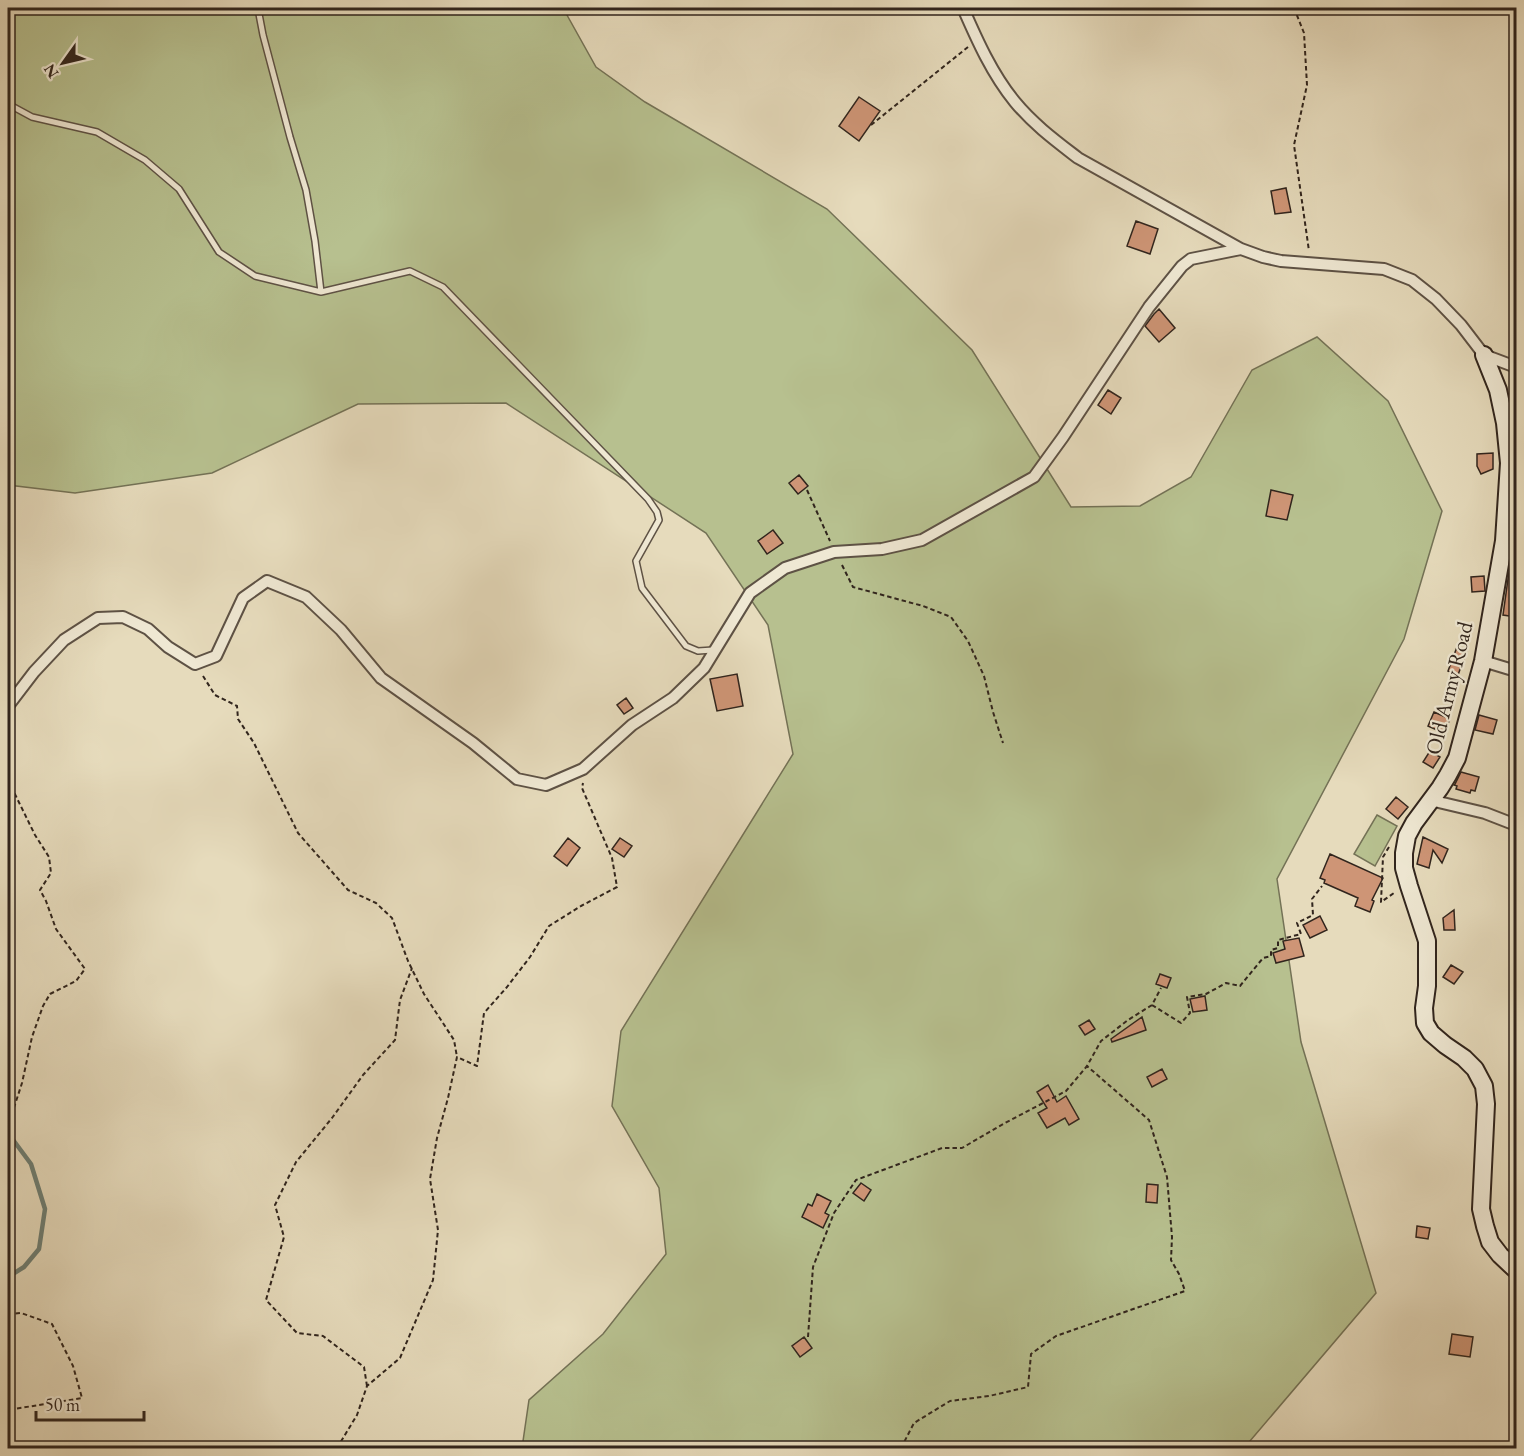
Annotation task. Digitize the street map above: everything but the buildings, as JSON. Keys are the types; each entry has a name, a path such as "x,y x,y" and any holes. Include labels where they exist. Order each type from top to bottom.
{"street":[{"path":"963,8 995,72 1015,102 1036,124 1078,158 1241,249 1281,261 1384,268 1412,280 1436,299 1461,325 1484,356 1516,367"},
{"path":"8,706 34,672 64,640 98,618 123,617 148,629 168,647 195,664 216,656 243,598 267,581 306,597 341,630 381,678 463,736 517,779 546,785 583,770 632,725 673,698 704,668 750,593 785,568 834,552 882,549 922,540 1034,477 1064,437 1149,307 1182,266 1191,259 1241,249"},
{"name":"Old Army Road","path":"1484,356 1498,390 1505,423 1509,463 1504,541 1483,661 1456,758 1448,775 1407,836 1404,868 1427,941 1425,1023 1431,1033 1475,1069 1484,1086 1486,1104 1481,1209 1490,1242 1516,1270"},
{"path":"1483,661 1516,671"},
{"path":"1430,800 1485,813 1516,825"}],"lane":[{"path":"262,8 259,14 263,35 306,190 321,292"},
{"path":"8,104 32,117 97,132 145,160 179,189 219,252 255,276 321,292 410,271 443,287 648,499 657,512 659,520 636,561 642,588 686,646 698,651 714,650"}],"path":[{"path":"188,8 190,10 222,11 227,8"},
{"path":"237,8 254,18"},
{"path":"1294,8 1304,33 1307,85 1294,145 1310,263"},
{"path":"871,125 977,39"},
{"path":"807,490 834,552 853,586 923,606 951,618 969,641 984,676 1003,742"},
{"path":"195,664 215,695 237,706 237,719 254,743 298,833 348,890 376,903 392,918 424,994 454,1040 457,1057 437,1138 430,1179 438,1230 433,1280 400,1358 367,1386"},
{"path":"457,1057 477,1066 484,1013 530,957 549,926 617,887 612,858 582,788 583,770"},
{"path":"8,780 35,835 49,856 51,873 40,890 56,929 85,969 76,981 50,994 43,1006 32,1037 22,1083 8,1126"},
{"path":"1152,1005 1181,1023 1190,1013 1187,997 1206,994 1226,983 1240,986 1263,958 1271,956 1271,950 1278,948 1278,940 1301,934 1297,922 1312,915 1312,898 1322,886"},
{"path":"337,1449 357,1415 367,1386 364,1367 323,1336 297,1333 266,1300 284,1237 275,1205 296,1162 363,1075 395,1040 400,1000 412,968"},
{"path":"808,1337 813,1267 834,1213 856,1180 942,1148 962,1148 1066,1091 1087,1066 1101,1041 1152,1005 1161,988"},
{"path":"901,1449 914,1423 950,1401 989,1396 1028,1387 1031,1354 1056,1336 1185,1291 1171,1260 1172,1237 1167,1177 1149,1120 1087,1066"},
{"path":"8,1314 21,1313 52,1324 74,1366 82,1398 8,1410"}],"green space":[{"path":"8,8 563,8 596,67 645,102 827,209 972,350 1071,507 1140,506 1191,477 1252,370 1317,337 1388,401 1442,511 1404,639 1277,879 1301,1042 1376,1293 1244,1448 522,1448 529,1400 603,1334 666,1254 659,1188 612,1106 621,1031 793,754 768,625 706,533 506,403 358,404 212,473 75,493 8,485"},
{"path":"1377,815 1397,826 1375,866 1354,854"}],"waterway":[{"path":"8,1133 31,1164 45,1209 39,1249 24,1267 8,1277"}]}
